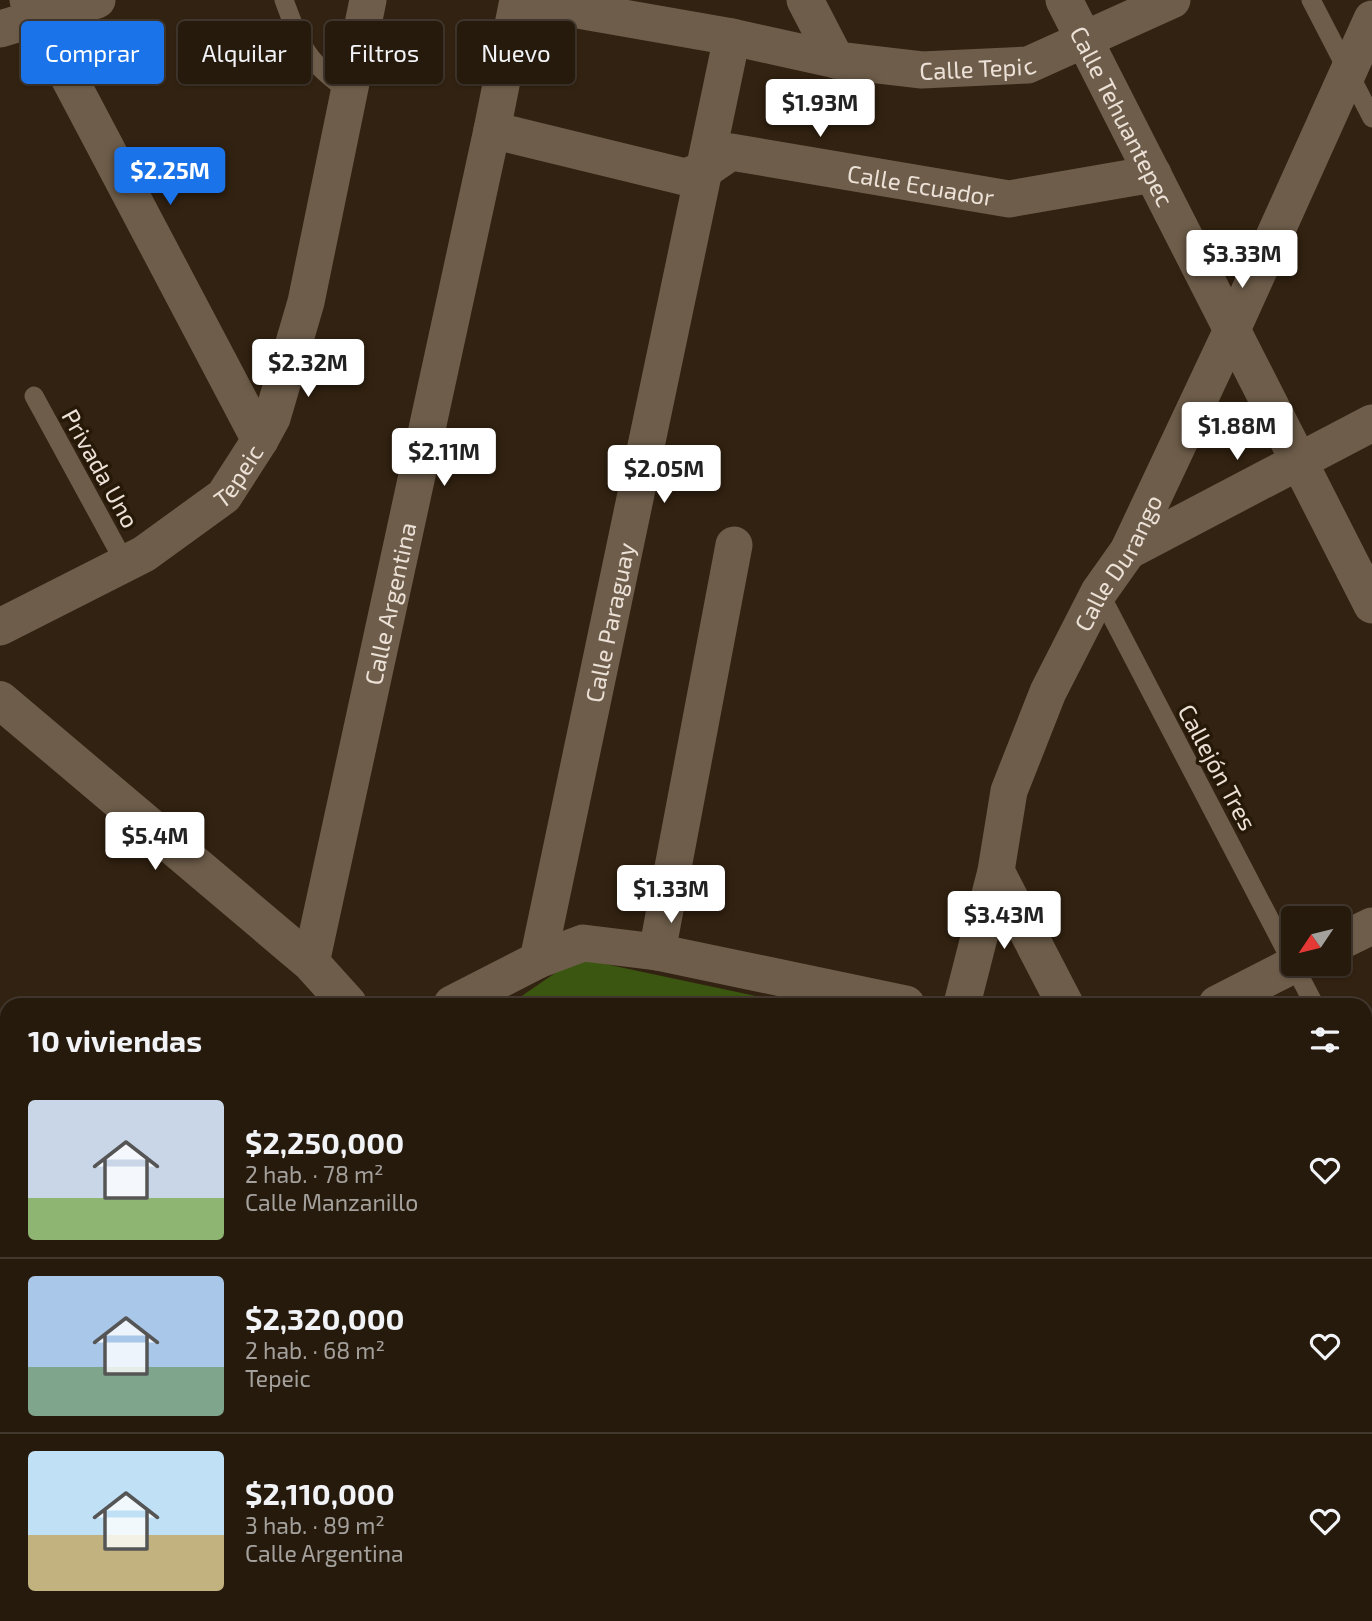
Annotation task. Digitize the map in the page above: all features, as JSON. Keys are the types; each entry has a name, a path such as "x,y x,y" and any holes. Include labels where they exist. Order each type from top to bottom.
{"main road":[{"path":"0,700 312,963 343,998"}],"street":[{"path":"0,29 33,9 97,0"},
{"name":"Tepeic","path":"0,627 125,563 224,496 260,440 272,418 306,302 368,0"},
{"name":"Calle Tepic","path":"519,0 732,37 836,60 922,70 1028,65 1085,42 1172,0"},
{"name":"Calle Argentina","path":"312,963 519,0"},
{"path":"805,0 836,60"},
{"name":"Calle Tehuantepec","path":"1063,0 1372,605"},
{"path":"33,9 260,440"},
{"name":"Calle Durango","path":"964,998 996,871 1009,791 1048,692 1099,592 1128,551 1231,332 1372,19"},
{"name":"Calle Paraguay","path":"538,960 732,37"},
{"name":"Calle Ecuador","path":"492,130 685,177 706,169 731,152 1009,199 1153,174"},
{"path":"1128,551 1372,424"},
{"path":"657,952 734,545"},
{"path":"996,871 1062,998"},
{"path":"1351,936 1372,926"},
{"path":"464,998 538,960 583,943 657,952 877,998"},
{"path":"1229,998 1281,971"}],"lane":[{"path":"284,0 297,37 317,68 351,92"},
{"path":"1311,0 1372,118"},
{"name":"Privada Uno","path":"34,396 125,563"},
{"name":"Callejón Tres","path":"1099,592 1281,939"},
{"name":"Callejón Tres","path":"1300,976 1311,998"}],"green space":[{"path":"577,958 766,998 519,998"}]}
